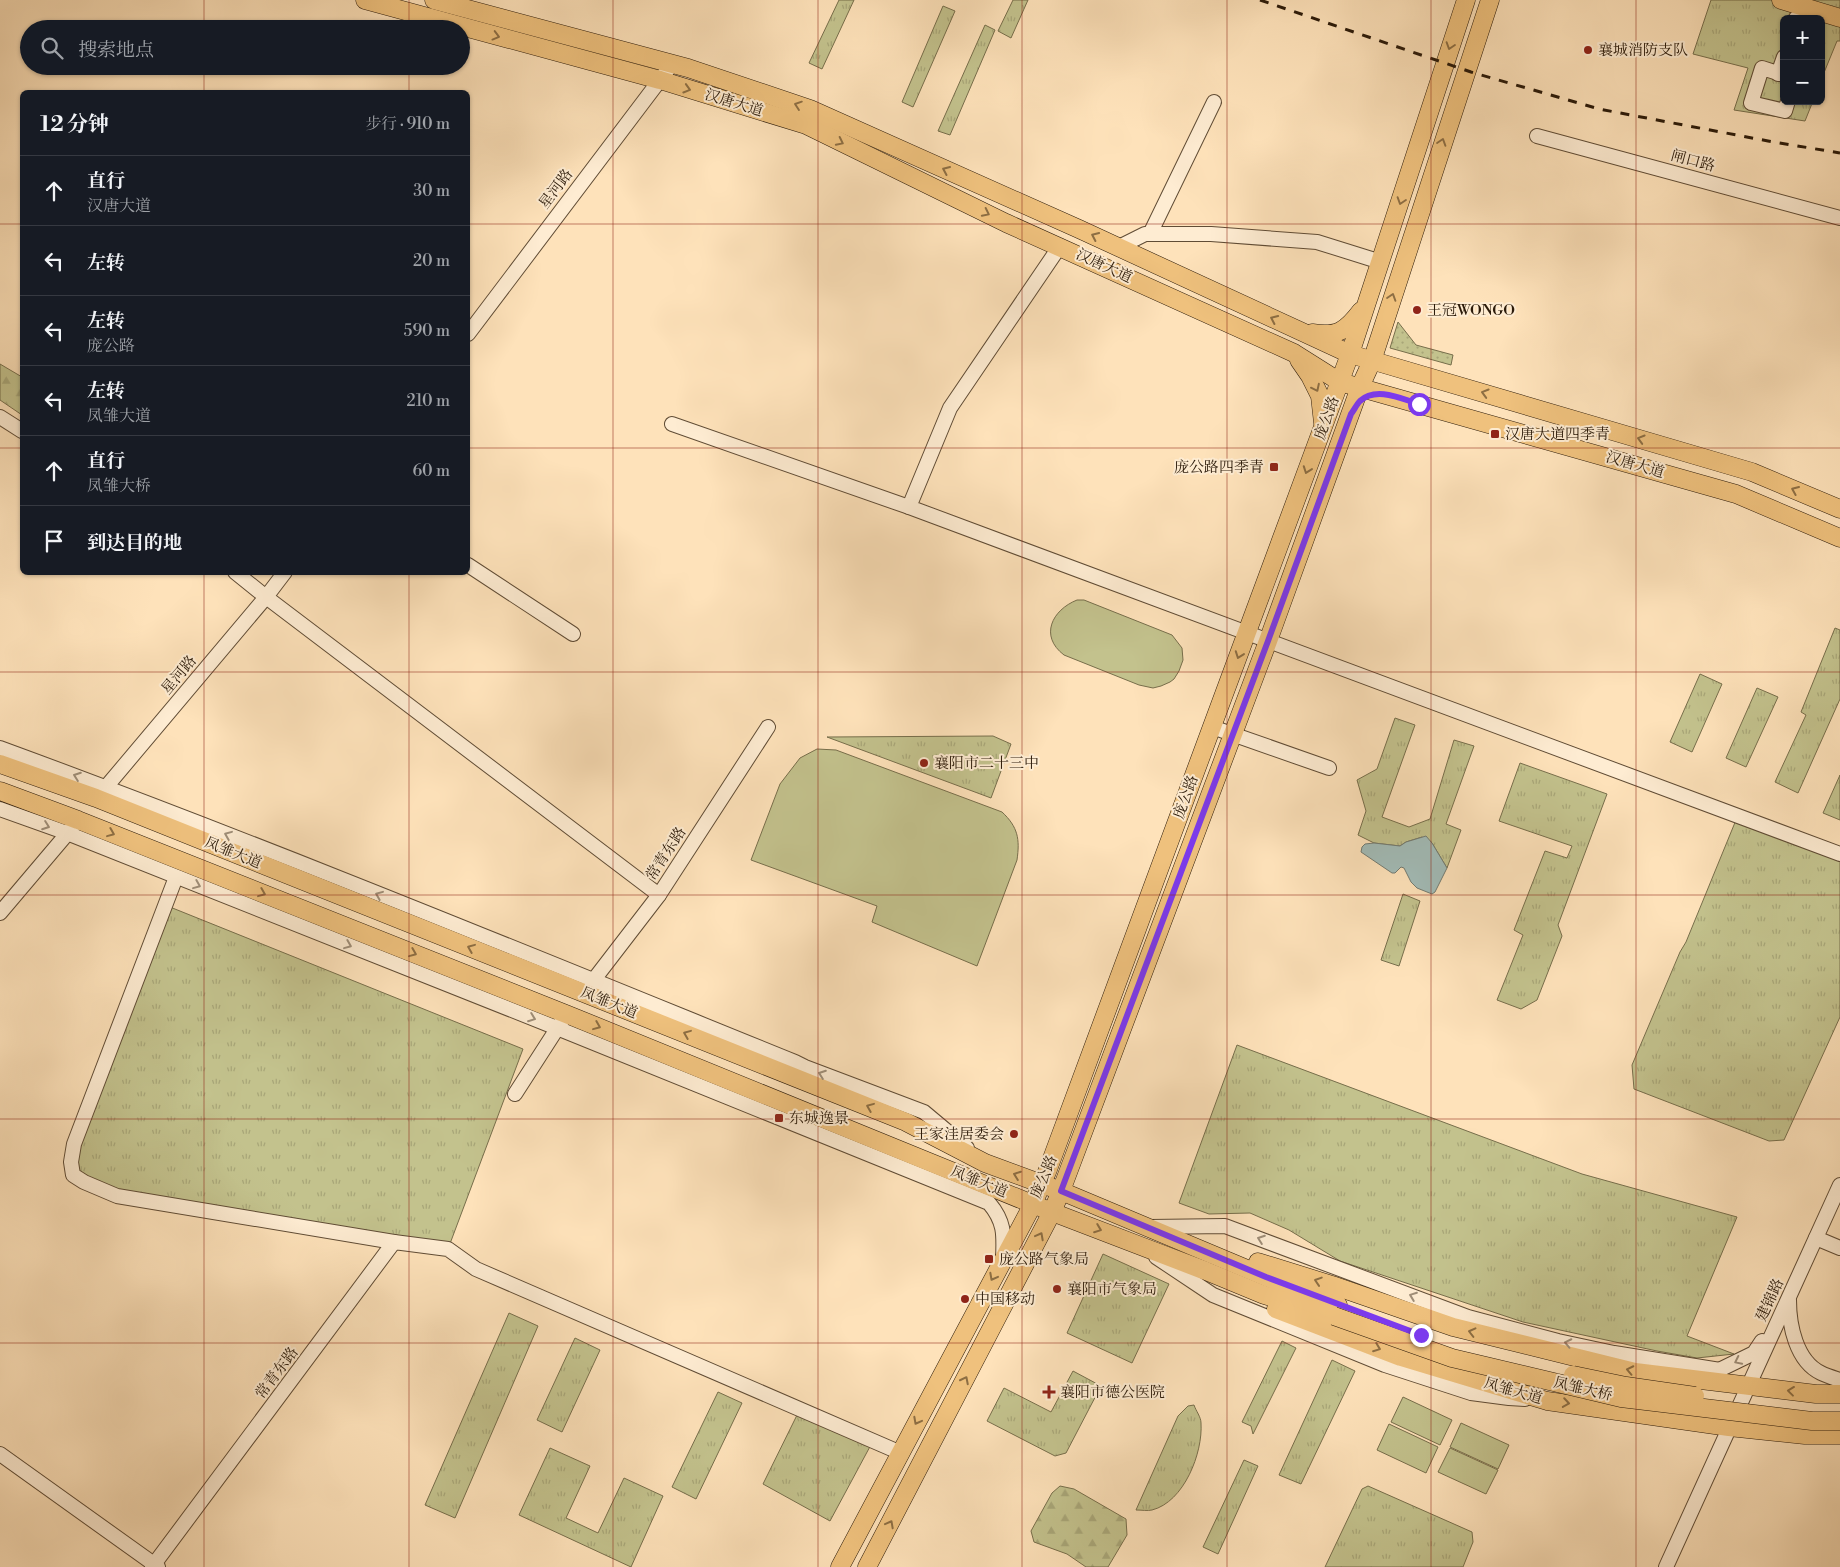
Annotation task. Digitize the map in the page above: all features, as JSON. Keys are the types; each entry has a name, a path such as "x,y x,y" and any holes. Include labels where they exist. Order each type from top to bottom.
{"main road":[{"name":"汉唐大道","path":"365,0 439,20"},
{"name":"汉唐大道","path":"434,0 672,64 810,109 1119,247 1350,354 1743,469 1840,509"},
{"name":"庞公路","path":"840,1567 1042,1184 1340,382 1466,0"},
{"name":"庞公路","path":"867,1567 1052,1212 1061,1191 1268,641 1360,387 1372,361 1490,0"},
{"path":"1781,0 1840,18"},
{"name":"汉唐大道","path":"470,28 660,80 806,125 1006,223 1294,353 1340,382 1736,494 1840,538"},
{"path":"1302,332 1334,335 1350,325 1367,302"},
{"path":"1383,327 1383,355 1394,367"},
{"path":"1294,353 1310,376 1320,396 1323,428"},
{"path":"1351,414 1361,400 1372,395 1383,394"},
{"name":"凤雏大道","path":"0,764 101,793 497,958 589,986 718,1046 906,1122 985,1164 1061,1191 1148,1227 1336,1311"},
{"name":"凤雏大道","path":"0,791 78,820 437,963 562,1021 754,1090 1052,1212 1264,1295 1336,1311"},
{"name":"凤雏大道","path":"1212,1254 1261,1263 1462,1329 1635,1372 1816,1394 1840,1394"},
{"name":"凤雏大道","path":"1206,1271 1243,1296 1308,1322 1401,1357 1541,1399 1729,1428 1805,1435 1840,1435"},
{"name":"凤雏大桥","path":"1336,1311 1456,1348 1626,1386 1804,1408 1840,1409"},
{"name":"凤雏大桥","path":"1336,1311 1452,1358 1621,1398 1802,1420 1840,1421"},
{"path":"1816,1394 1840,1388"},
{"path":"1805,1435 1840,1443"}],"street":[{"name":"星河路","path":"470,331 672,64"},
{"path":"1780,74 1762,68 1751,103 1785,111 1787,105"},
{"path":"1150,234 1214,102"},
{"name":"闸口路","path":"1537,136 1840,218"},
{"path":"1119,247 1145,234 1211,234 1317,242 1381,262"},
{"path":"909,507 950,408 1060,246"},
{"path":"0,417 20,430"},
{"path":"672,424 909,507 1840,854"},
{"path":"470,566 573,634"},
{"path":"239,575 266,598 659,895"},
{"name":"星河路","path":"101,793 266,598 283,575"},
{"name":"常青东路","path":"589,986 659,895 768,727"},
{"path":"1212,727 1329,768"},
{"path":"0,748 101,793 558,966 589,986 924,1112 985,1164"},
{"path":"0,809 67,833 498,1005 562,1021 692,1083 989,1203 997,1212 1004,1230 1003,1259"},
{"path":"0,913 78,820"},
{"path":"176,877 74,1144 71,1162 73,1175 84,1182 117,1196 394,1242 448,1249 476,1268 901,1452"},
{"path":"497,958 558,966"},
{"path":"437,963 498,1005"},
{"path":"516,1094 562,1021"},
{"path":"718,1046 782,1057"},
{"path":"692,1083 754,1090"},
{"name":"建锦路","path":"1666,1567 1840,1186"},
{"path":"1148,1227 1225,1226 1468,1317 1558,1341 1614,1353 1720,1370"},
{"path":"1816,1238 1840,1248"},
{"name":"常青东路","path":"154,1566 394,1242"},
{"path":"1139,1245 1212,1296 1385,1365 1471,1392 1509,1398 1541,1399"},
{"path":"1694,1379 1708,1376 1754,1353 1789,1298"},
{"path":"1789,1298 1789,1316 1794,1340 1802,1354 1819,1373 1840,1380"},
{"path":"0,1454 154,1566"}],"green space":[{"path":"839,0 854,0 822,69 809,63"},
{"path":"1013,0 1028,0 1011,38 998,31"},
{"path":"1711,0 1840,0 1840,41 1837,41 1825,70 1825,15 1780,15 1780,105 1811,105 1805,121 1734,110 1748,68 1693,54"},
{"path":"943,6 955,11 913,107 902,102"},
{"path":"985,25 995,30 950,135 938,131"},
{"path":"1398,322 1416,345 1453,355 1451,365 1390,348"},
{"path":"0,364 20,376 20,414 0,400"},
{"path":"1077,600 1084,600 1172,635 1182,648 1183,660 1174,679 1153,688 1139,685 1064,655 1056,648 1052,640 1052,624 1061,610"},
{"path":"1835,628 1840,630 1840,699 1798,793 1775,782 1806,715 1801,712"},
{"path":"1700,674 1722,684 1692,752 1670,742"},
{"path":"1757,688 1778,697 1746,767 1726,758"},
{"path":"1395,718 1415,725 1382,817 1409,827 1430,819 1454,740 1474,746 1446,824 1461,830 1447,868 1432,843 1422,837 1400,846 1374,843 1358,835 1366,811 1357,780 1377,769"},
{"path":"993,736 1011,744 991,798 827,737"},
{"path":"817,749 836,750 1002,812 1012,823 1018,840 1017,860 977,966 872,922 877,906 751,860 780,784 800,758"},
{"path":"1520,763 1607,794 1558,925 1562,936 1537,1000 1521,1009 1497,1000 1523,935 1514,930 1545,851 1567,858 1572,846 1499,821"},
{"path":"1840,775 1840,820 1823,813"},
{"path":"1736,820 1840,861 1840,1017 1784,1140 1769,1141 1634,1089 1632,1065 1686,942"},
{"path":"1403,894 1420,901 1399,966 1381,960"},
{"path":"165,905 523,1049 448,1249 117,1196 73,1175 74,1144"},
{"path":"1237,1045 1582,1174 1737,1217 1687,1336 1734,1354 1697,1358 1523,1322 1340,1261 1289,1230 1250,1213 1209,1214 1179,1203"},
{"path":"1103,1254 1169,1284 1132,1363 1067,1333"},
{"path":"509,1313 538,1326 455,1518 425,1505"},
{"path":"575,1338 600,1350 562,1432 537,1420"},
{"path":"1282,1341 1296,1348 1253,1434 1251,1426 1242,1422"},
{"path":"1332,1360 1355,1371 1301,1484 1279,1475"},
{"path":"1073,1371 1101,1386 1066,1453 1055,1456 987,1421 1004,1388 1051,1412"},
{"path":"718,1392 742,1403 696,1499 672,1487"},
{"path":"1403,1397 1452,1420 1440,1445 1391,1422"},
{"path":"1194,1405 1201,1421 1201,1435 1195,1462 1189,1475 1182,1487 1163,1505 1150,1510 1136,1510 1178,1416 1188,1406"},
{"path":"800,1409 873,1441 830,1521 763,1484"},
{"path":"1461,1423 1509,1445 1498,1469 1450,1447"},
{"path":"1389,1424 1438,1447 1426,1473 1377,1450"},
{"path":"550,1448 590,1466 566,1518 598,1533 624,1478 663,1496 631,1567 519,1515"},
{"path":"1450,1448 1498,1470 1486,1494 1438,1472"},
{"path":"1244,1460 1258,1466 1218,1554 1203,1547"},
{"path":"1060,1486 1074,1489 1126,1519 1127,1535 1108,1567 1086,1567 1067,1554 1034,1542 1031,1531 1052,1493"},
{"path":"1368,1486 1472,1532 1473,1542 1463,1567 1325,1567 1362,1489"}],"water":[{"path":"1426,836 1447,868 1435,892 1432,894 1417,888 1411,882 1404,868 1401,867 1395,873 1392,873 1361,852 1365,844 1374,843 1400,846 1406,842"}],"railway":[{"path":"1260,0 1471,72 1599,109 1840,153"}],"place":[{"name":"襄城消防支队","path":"1588,50"},
{"name":"王冠WONGO","path":"1417,310"},
{"name":"汉唐大道四季青","path":"1495,434"},
{"name":"庞公路四季青","path":"1274,467"},
{"name":"襄阳市二十三中","path":"924,763"},
{"name":"东城逸景","path":"779,1118"},
{"name":"王家洼居委会","path":"1014,1134"},
{"name":"庞公路气象局","path":"989,1259"},
{"name":"襄阳市气象局","path":"1057,1289"},
{"name":"中国移动","path":"965,1299"},
{"name":"襄阳市德公医院","path":"1049,1392"}],"route":[{"path":"1419,404 1383,394 1372,395 1361,400 1351,414 1268,641 1061,1191 1266,1277 1421,1335"}]}
